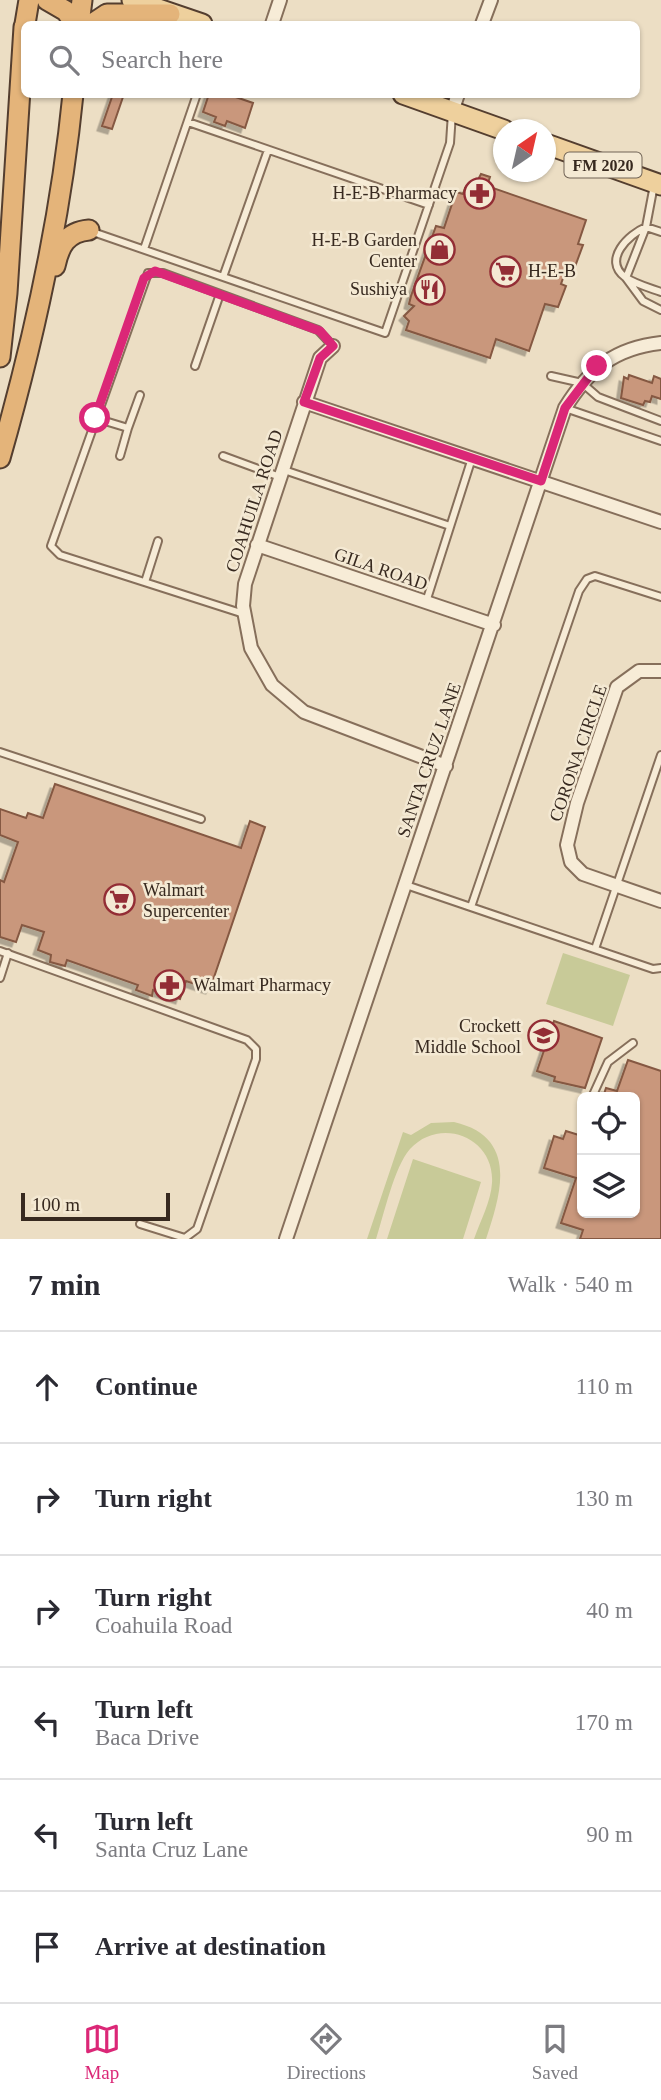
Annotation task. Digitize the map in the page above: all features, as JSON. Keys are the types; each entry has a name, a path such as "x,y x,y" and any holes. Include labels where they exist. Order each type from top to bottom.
{"highway":[{"path":"47,0 66,11 74,21"},
{"path":"78,21 82,0"},
{"path":"96,21 107,14 172,7"},
{"path":"0,357 21,90"},
{"path":"1,455 30,356 68,140 73,98"},
{"path":"1,455 17,422 42,333 59,248 71,235 89,230"}],"main road":[{"path":"132,0 172,7 197,21"},
{"path":"426,98 455,103 493,124"},
{"name":"FM 2020","path":"556,148 658,184"}],"street":[{"path":"273,21 280,0"},
{"path":"483,21 491,0"},
{"name":"SANTA CRUZ LANE","path":"286,1239 565,408 582,383 609,358 634,348 661,343"},
{"name":"COAHUILA ROAD","path":"333,346 320,358 245,584 244,614 251,648 260,667 287,700 324,722 446,766"},
{"path":"304,402 661,522"},
{"name":"GILA ROAD","path":"257,545 494,625"},
{"name":"CORONA CIRCLE","path":"661,671 639,671 617,687 569,831 568,852 576,869 617,888 661,901"}],"lane":[{"path":"144,249 196,98"},
{"path":"89,230 385,333 450,143 455,103"},
{"path":"188,122 429,205"},
{"path":"223,277 268,150"},
{"path":"626,278 646,227 658,184"},
{"path":"661,232 646,227 630,234 617,257 618,270 643,301 661,310"},
{"path":"244,614 60,555 51,547 148,273 163,273 318,330 333,346"},
{"path":"626,278 661,292"},
{"path":"195,366 220,294"},
{"path":"551,376 582,383 598,397 661,421"},
{"path":"120,456 140,395"},
{"path":"565,408 661,441"},
{"path":"95,418 128,428"},
{"path":"223,456 450,526"},
{"path":"426,602 472,458"},
{"path":"145,582 158,541"},
{"path":"471,907 579,591 587,579 595,576 661,597"},
{"path":"0,752 201,819"},
{"path":"595,949 661,755"},
{"path":"405,885 653,969 661,968"},
{"path":"0,951 247,1040 256,1049 256,1059 197,1230 185,1238 139,1224"},
{"path":"0,978 8,954"},
{"path":"594,1092 608,1062 633,1043"}],"green space":[{"path":"563,953 630,975 613,1026 546,1004"},
{"path":"454,1122 475,1129 489,1140 497,1154 500,1186 486,1239 474,1239 490,1197 491,1167 485,1154 475,1143 450,1133 422,1139 410,1149 394,1179 376,1239 367,1239 403,1132 411,1135 431,1123"},
{"path":"413,1159 481,1182 463,1239 387,1239"}],"building":[{"path":"112,98 123,98 112,129 102,126"},
{"path":"208,98 239,98 253,103 245,128 227,121 225,126 214,122 216,117 203,112"},
{"name":"H-E-B","path":"481,174 490,177 487,186 586,220 578,244 583,245 573,272 566,270 561,284 566,286 558,307 545,304 529,351 496,339 490,358 406,330 409,321 404,316 414,306 409,304 411,296 436,226 444,228 456,192 463,194 465,188 472,191"},
{"path":"629,375 652,383 654,376 661,379 661,399 652,396 650,402 645,401 643,405 621,398 624,377 628,379"},
{"name":"Walmart Supercenter","path":"55,784 241,848 250,821 265,827 210,989 186,981 180,999 153,990 152,996 136,990 138,985 67,960 65,966 50,962 51,955 38,950 44,932 22,925 16,942 0,937 0,880 4,882 18,842 0,835 0,809 26,818 28,813 43,818"},
{"path":"554,1021 602,1038 585,1088 554,1081 555,1077 537,1071"},
{"path":"628,1060 661,1071 661,1239 580,1239 583,1230 561,1223 576,1178 544,1168 554,1136 563,1139 566,1131 577,1134 577,1218 640,1218 640,1092 605,1092 606,1088 617,1091"}],"place":[{"name":"H-E-B Pharmacy","path":"480,193"},
{"name":"H-E-B Garden Center","path":"440,250"},
{"name":"H-E-B","path":"505,271"},
{"name":"Sushiya","path":"430,289"},
{"name":"Walmart Supercenter","path":"120,900"},
{"name":"Walmart Pharmacy","path":"170,985"},
{"name":"Crockett Middle School","path":"544,1036"}],"route":[{"path":"95,418 144,278 155,271 320,331 333,346 323,352 304,402 541,481 565,408 597,366"}]}
